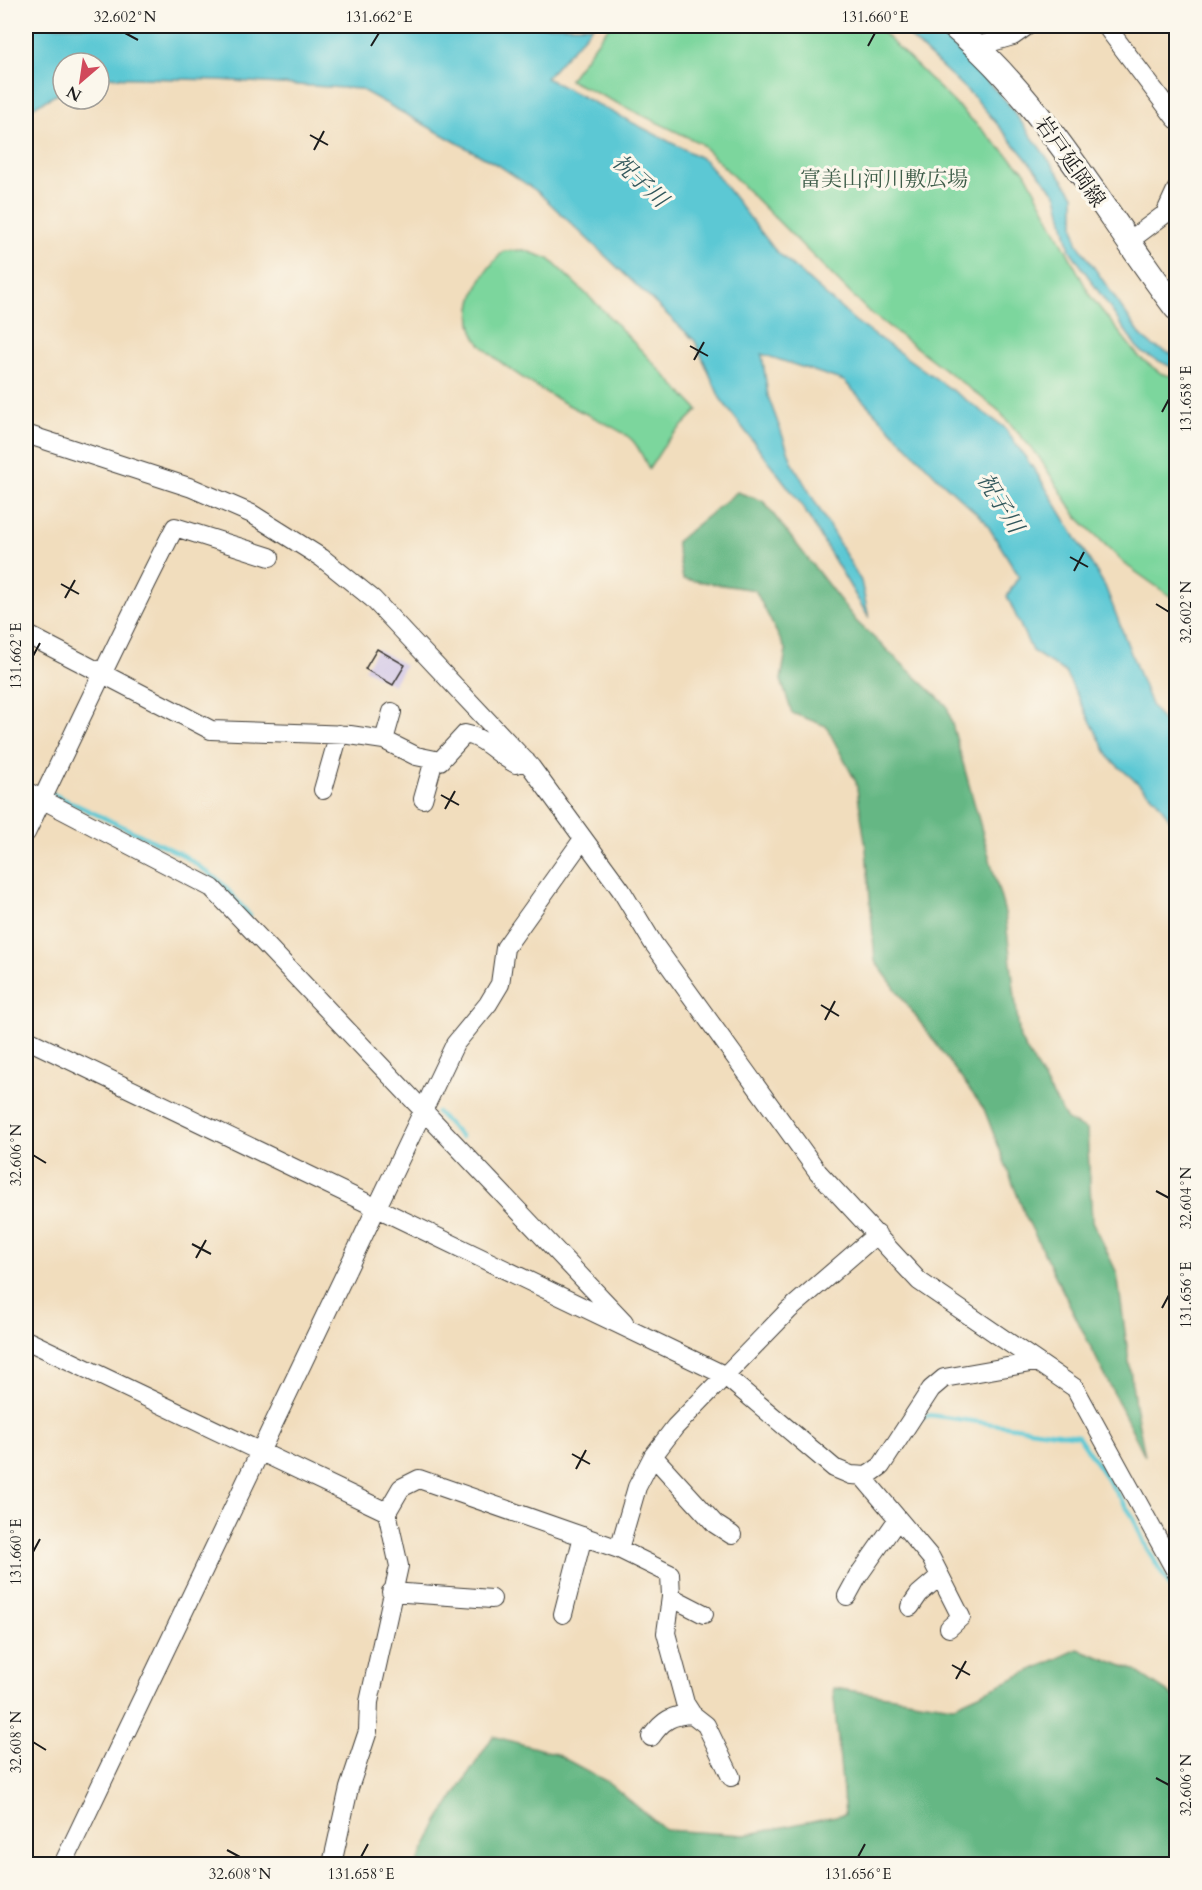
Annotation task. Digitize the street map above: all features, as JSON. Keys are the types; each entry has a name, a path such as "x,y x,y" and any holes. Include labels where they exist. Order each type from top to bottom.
{"main road":[{"name":"岩戸延岡線","path":"953,26 978,46 1024,97 1176,308"}],"street":[{"path":"978,46 1012,36 1027,26"},
{"path":"1106,26 1176,119"},
{"path":"1129,241 1165,214 1176,190"},
{"path":"26,434 192,488 252,514 322,558 373,599 526,761 621,890 653,943 818,1172 919,1281 1075,1388 1176,1572"},
{"path":"26,833 34,795 104,673 125,624 175,527 270,557"},
{"path":"26,634 211,730 339,734 384,740 416,756 440,761 465,734 479,736 503,758 516,764 526,761"},
{"path":"384,740 392,712"},
{"path":"323,790 339,734"},
{"path":"423,799 434,760"},
{"path":"34,795 212,888 630,1328"},
{"path":"63,1864 143,1692 316,1331 378,1209 455,1044 488,1004 500,984 506,948 584,839"},
{"path":"26,1039 724,1375 834,1468 867,1476 881,1466 931,1389 944,1378 1036,1362"},
{"path":"619,1549 638,1487 653,1456 675,1427 789,1310 876,1234"},
{"path":"26,1340 387,1512"},
{"path":"653,1456 715,1524 732,1535"},
{"path":"862,1476 931,1558 961,1617 949,1628"},
{"path":"332,1864 349,1788 368,1731 369,1702 391,1592 399,1566 387,1512 401,1488 419,1479 619,1549 670,1574 671,1598 666,1633 685,1702 692,1714 706,1725 731,1777"},
{"path":"847,1596 858,1576 898,1519"},
{"path":"563,1614 583,1536"},
{"path":"910,1608 919,1594 940,1576"},
{"path":"391,1592 492,1599"},
{"path":"671,1598 704,1614"},
{"path":"651,1737 659,1724 673,1715 692,1714"}],"green space":[{"name":"富美山河川敷広場","path":"609,26 876,26 1025,172 1091,297 1139,357 1162,374 1176,377 1176,600 1126,565 1077,517 1039,457 998,410 867,310 700,143 569,80"},
{"path":"524,250 549,259 600,307 698,410 667,441 649,469 638,447 628,437 522,377 492,355 475,336 471,324 471,312 476,289 489,268 504,251"},
{"path":"737,492 763,501 857,622 947,706 1005,913 1020,1039 1067,1120 1087,1130 1092,1221 1117,1273 1135,1405 1145,1456 1025,1215 984,1109 875,961 866,849 856,782 826,726 792,713 781,680 786,651 755,590 683,579 676,542"},
{"path":"1078,1649 1134,1670 1176,1698 1176,1864 417,1864 437,1823 493,1736 554,1753 608,1782 665,1830 745,1835 845,1814 833,1688 953,1706"}],"water":[{"name":"祝子川","path":"26,26 593,26 546,78 705,160 775,250 855,321 1004,427 1038,475 1105,586 1151,705 1176,738 1176,829 1156,799 1110,759 1065,672 1032,651 1007,596 1019,576 985,521 938,478 844,381 762,354 768,396 793,464 861,581 869,618 801,504 720,398 695,341 538,192 501,167 360,89 219,80 111,77 111,51 51,51 51,97 26,111"},
{"path":"898,26 929,26 951,44 1006,101 1074,195 1074,225 1077,243 1142,337 1153,346 1176,356 1176,369 1144,354 1136,346 1070,250 1057,195 976,99"}],"building":[{"path":"377,649 405,665 393,685 365,669"}],"waterway":[{"path":"51,793 183,855 220,881 250,916"},
{"path":"437,1112 461,1137"},
{"path":"919,1419 930,1415 1078,1436 1133,1517 1146,1547 1172,1589"}]}
